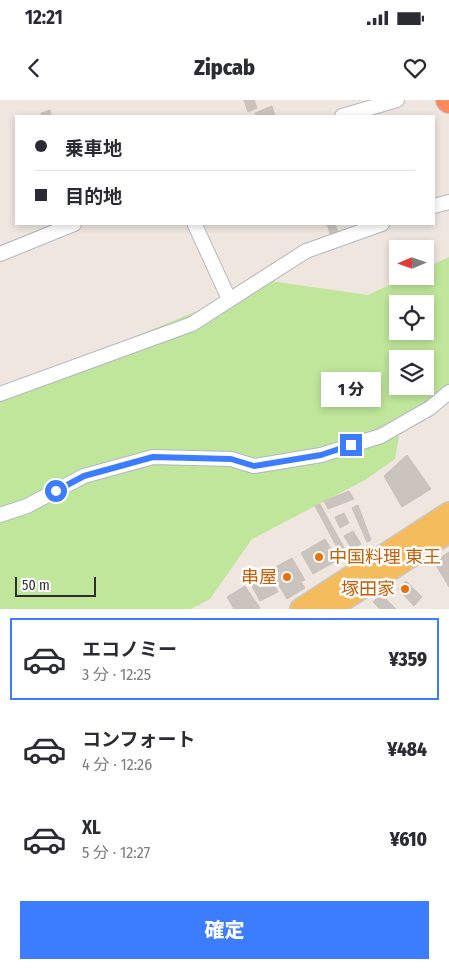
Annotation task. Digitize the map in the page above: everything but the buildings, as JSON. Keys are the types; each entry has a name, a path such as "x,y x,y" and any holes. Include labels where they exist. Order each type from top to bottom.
{"main road":[{"path":"301,609 449,513"},
{"path":"329,609 449,532"}],"street":[{"path":"345,115 397,100"},
{"path":"435,206 449,202"},
{"path":"0,254 72,225"},
{"path":"196,225 229,299"},
{"path":"0,394 192,324 306,251 379,225"},
{"path":"0,515 27,506 84,476 153,457 231,459 254,466 321,455 381,436 430,408 449,392"}],"green space":[{"path":"449,257 449,395 356,442 399,435 395,459 365,480 252,539 210,599 191,609 0,609 0,391 270,281 368,295 389,285 434,285 434,264"}],"place":[{"name":"中国料理 東王","path":"319,557"},
{"name":"串屋","path":"287,577"},
{"name":"塚田家","path":"405,589"}],"route":[{"path":"56,491 84,476 153,457 231,459 254,466 321,455 351,445"}]}
